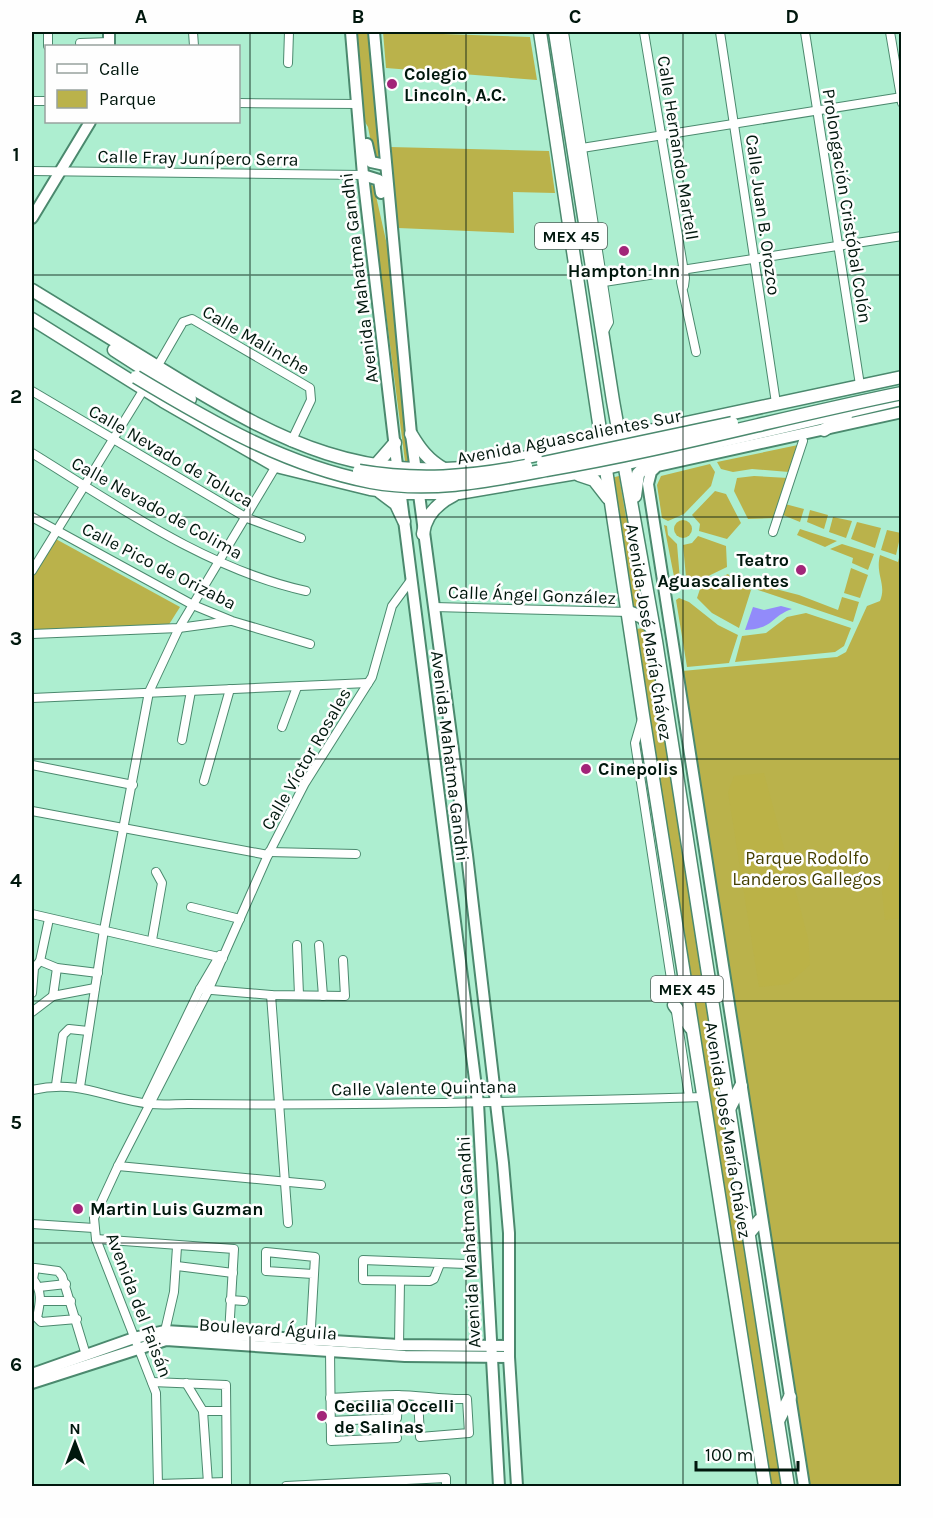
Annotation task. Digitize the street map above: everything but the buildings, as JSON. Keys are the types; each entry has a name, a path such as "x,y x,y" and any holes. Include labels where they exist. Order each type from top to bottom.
{"main road":[{"name":"Avenida Mahatma Gandhi","path":"351,32 363,175 395,443 386,467 400,493 404,520 478,1103 500,1486"},
{"name":"Avenida Mahatma Gandhi","path":"374,32 411,434 479,954 488,1053 497,1102 508,1233 509,1352 517,1486"},
{"name":"Avenida José María Chávez","path":"540,32 643,715 765,1486"},
{"name":"Avenida José María Chávez","path":"555,32 619,437 634,506 656,637 788,1486"},
{"path":"358,117 366,127 371,162 386,165"},
{"path":"32,218 58,171 89,123"},
{"path":"363,175 379,180 383,205 391,231"},
{"name":"Avenida Aguascalientes Sur","path":"32,290 240,417 291,442 386,467 416,470 473,467 902,377"},
{"name":"Avenida Aguascalientes Sur","path":"32,299 252,436 311,460 383,475 443,478 560,460 902,384"},
{"name":"Avenida Aguascalientes Sur","path":"32,310 154,387 257,445 309,466 391,484 460,486 498,480 678,445 902,393"},
{"name":"Avenida Aguascalientes Sur","path":"32,319 144,389 276,466 376,490 400,493 459,493 625,464 661,461 803,438 824,430 902,412"},
{"name":"Avenida Aguascalientes Sur","path":"661,461 705,446 902,399"},
{"path":"824,430 854,411"},
{"path":"616,414 643,432"},
{"path":"705,446 699,441 696,430 713,416"},
{"path":"580,445 598,419"},
{"path":"784,427 803,438"},
{"path":"411,434 433,463 445,470"},
{"path":"376,490 390,486 392,479 386,467 395,443"},
{"path":"634,506 638,474 647,463 661,461"},
{"name":"Avenida José María Chávez","path":"661,461 651,472 648,484 760,1220 804,1486"},
{"path":"473,467 466,472 464,480 467,486 475,490"},
{"path":"572,474 594,480 612,503"},
{"path":"376,490 392,500 404,520"},
{"path":"423,534 425,523 435,508 459,493"},
{"path":"629,612 642,617 656,637 670,638"},
{"path":"661,673 676,669"},
{"path":"674,1005 686,1019 695,1039"},
{"path":"728,1111 741,1086"},
{"path":"749,1233 760,1220"},
{"name":"Boulevard Águila","path":"32,1383 165,1331 229,1334 310,1344 330,1350 405,1356 509,1352"},
{"name":"Boulevard Águila","path":"32,1374 86,1355 136,1343 166,1340 399,1345 492,1352"},
{"path":"778,1421 790,1396"}],"street":[{"path":"288,63 289,32"},
{"name":"Avenida José María Chávez","path":"564,32 604,282 609,322 603,333"},
{"name":"Calle Hernando Martell","path":"644,32 682,273 681,279 696,352"},
{"name":"Calle Juan B. Orozco","path":"720,32 776,403"},
{"name":"Prolongación Cristóbal Colón","path":"805,32 860,385"},
{"path":"582,148 901,99 890,32"},
{"path":"80,43 109,40"},
{"path":"240,103 357,104"},
{"name":"Calle Fray Junípero Serra","path":"32,171 363,175"},
{"path":"604,282 682,273 754,259 902,236"},
{"name":"Calle Malinche","path":"157,367 183,322 192,319 310,388 311,400 291,442"},
{"path":"32,571 144,389"},
{"name":"Calle Nevado de Toluca","path":"32,392 247,518 301,538"},
{"path":"774,532 803,438"},
{"name":"Calle Nevado de Colima","path":"32,453 85,486 219,561 256,579 306,591"},
{"path":"80,1087 104,930 149,692 179,628 247,518 276,466"},
{"name":"Calle Pico de Orizaba","path":"32,517 193,605 232,621 310,644"},
{"name":"Calle Víctor Rosales","path":"147,1105 240,919 268,854 305,783 368,683 392,606 411,580"},
{"name":"Calle Ángel González","path":"434,607 629,612"},
{"path":"32,634 179,628 232,621"},
{"path":"32,701 149,692 368,683"},
{"path":"282,727 297,687"},
{"path":"204,781 230,690"},
{"path":"182,740 191,691"},
{"path":"643,715 635,743 689,1097"},
{"path":"32,765 133,785"},
{"path":"32,811 268,854 356,855"},
{"path":"152,940 162,883 156,872"},
{"path":"191,907 240,919"},
{"path":"32,914 221,956"},
{"path":"32,993 34,968 40,961 49,919"},
{"path":"297,945 299,996"},
{"path":"319,945 323,996"},
{"path":"204,990 271,995 345,996 343,960"},
{"path":"40,961 57,968 98,973"},
{"path":"53,996 57,968"},
{"path":"32,1012 53,996 96,988"},
{"path":"271,995 277,1105 288,1223"},
{"path":"56,1085 63,1035 69,1029 88,1031"},
{"name":"Calle Valente Quintana","path":"32,1090 56,1085 80,1087 147,1105 478,1103 704,1096"},
{"name":"Avenida del Faisán","path":"147,1105 94,1218 94,1228 96,1239 156,1393 158,1485"},
{"path":"118,1166 321,1185"},
{"path":"32,1224 94,1228"},
{"path":"96,1239 177,1247 234,1249 229,1334"},
{"path":"165,1331 177,1266 177,1247"},
{"path":"310,1344 315,1257 266,1252 266,1271 313,1274"},
{"path":"440,1264 434,1278 430,1281 363,1280 363,1260 466,1264"},
{"path":"177,1266 233,1273"},
{"path":"77,1319 42,1322 37,1318 40,1301 39,1287 33,1279 35,1268 58,1271 66,1284 77,1319 86,1355"},
{"path":"399,1345 400,1281"},
{"path":"39,1287 66,1284"},
{"path":"231,1300 244,1301"},
{"path":"40,1301 71,1302"},
{"path":"330,1350 331,1441 397,1438"},
{"path":"152,1382 226,1385 224,1411 227,1484 158,1485"},
{"path":"186,1383 203,1411 208,1483"},
{"path":"330,1398 398,1395 467,1399 469,1433 420,1437 418,1397"},
{"path":"330,1421 397,1418 398,1395"},
{"path":"203,1411 224,1411"},
{"path":"285,1486 446,1478 446,1486"}],"green space":[{"path":"357,32 370,32 379,158 374,158 368,127 362,117"},
{"path":"383,32 530,37 537,80 386,68"},
{"path":"390,147 549,151 555,193 513,192 514,233 398,228"},
{"path":"369,183 374,187 387,245 412,463 405,461"},
{"path":"798,445 789,472 752,469 733,472 721,469 717,462"},
{"path":"710,464 715,472 711,486 684,514 668,521 662,518 657,485 661,476"},
{"path":"619,476 626,517 641,557 651,616 630,608 611,478"},
{"path":"754,476 788,478 775,518 748,519 734,491 737,478"},
{"path":"715,491 726,494 741,523 727,539 699,531 700,524 692,515"},
{"path":"785,504 804,509 800,522 783,515"},
{"path":"810,510 828,515 824,529 807,522"},
{"path":"833,517 852,521 846,538 829,532"},
{"path":"679,520 687,520 692,525 690,536 679,538 674,533 674,525"},
{"path":"857,522 881,528 875,548 851,539"},
{"path":"664,525 667,526 668,535 677,544 680,580 677,592"},
{"path":"800,529 837,541 825,547 797,535"},
{"path":"887,530 901,533 896,555 881,550"},
{"path":"698,536 726,546 727,567 698,581 686,577 683,545 692,543"},
{"path":"54,538 180,607 168,626 32,631 32,574"},
{"path":"842,544 874,554 868,570 852,563 853,558 830,549"},
{"name":"Parque Rodolfo Landeros Gallegos","path":"901,550 901,1486 808,1486 682,671 837,657 846,652 867,606 880,601 882,589 880,555 898,562"},
{"path":"851,568 868,575 860,598 844,593"},
{"path":"728,574 738,585 751,590 739,628 712,613 697,598 701,586"},
{"path":"760,585 799,595 838,610 842,597 859,602 853,622 758,590"},
{"path":"679,598 689,602 718,625 738,635 729,663 687,667 676,600"},
{"path":"806,613 851,628 844,646 835,652 735,662 742,636 766,633 787,617"},
{"path":"644,628 649,660 660,679 786,1486 767,1486 636,629"}],"shaded area":[{"path":"781,606 792,609 767,625 745,630 753,607 764,610"},
{"path":"764,773 808,938 810,965 788,984 759,987 728,792 734,776"},
{"path":"901,822 901,918 885,920 882,891"}],"place":[{"name":"Colegio Lincoln, A.C.","path":"392,84"},
{"name":"Hampton Inn","path":"624,251"},
{"name":"Teatro Aguascalientes","path":"801,570"},
{"name":"Cinepolis","path":"586,769"},
{"name":"Martin Luis Guzman","path":"78,1209"},
{"name":"Cecilia Occelli de Salinas","path":"322,1416"}]}
